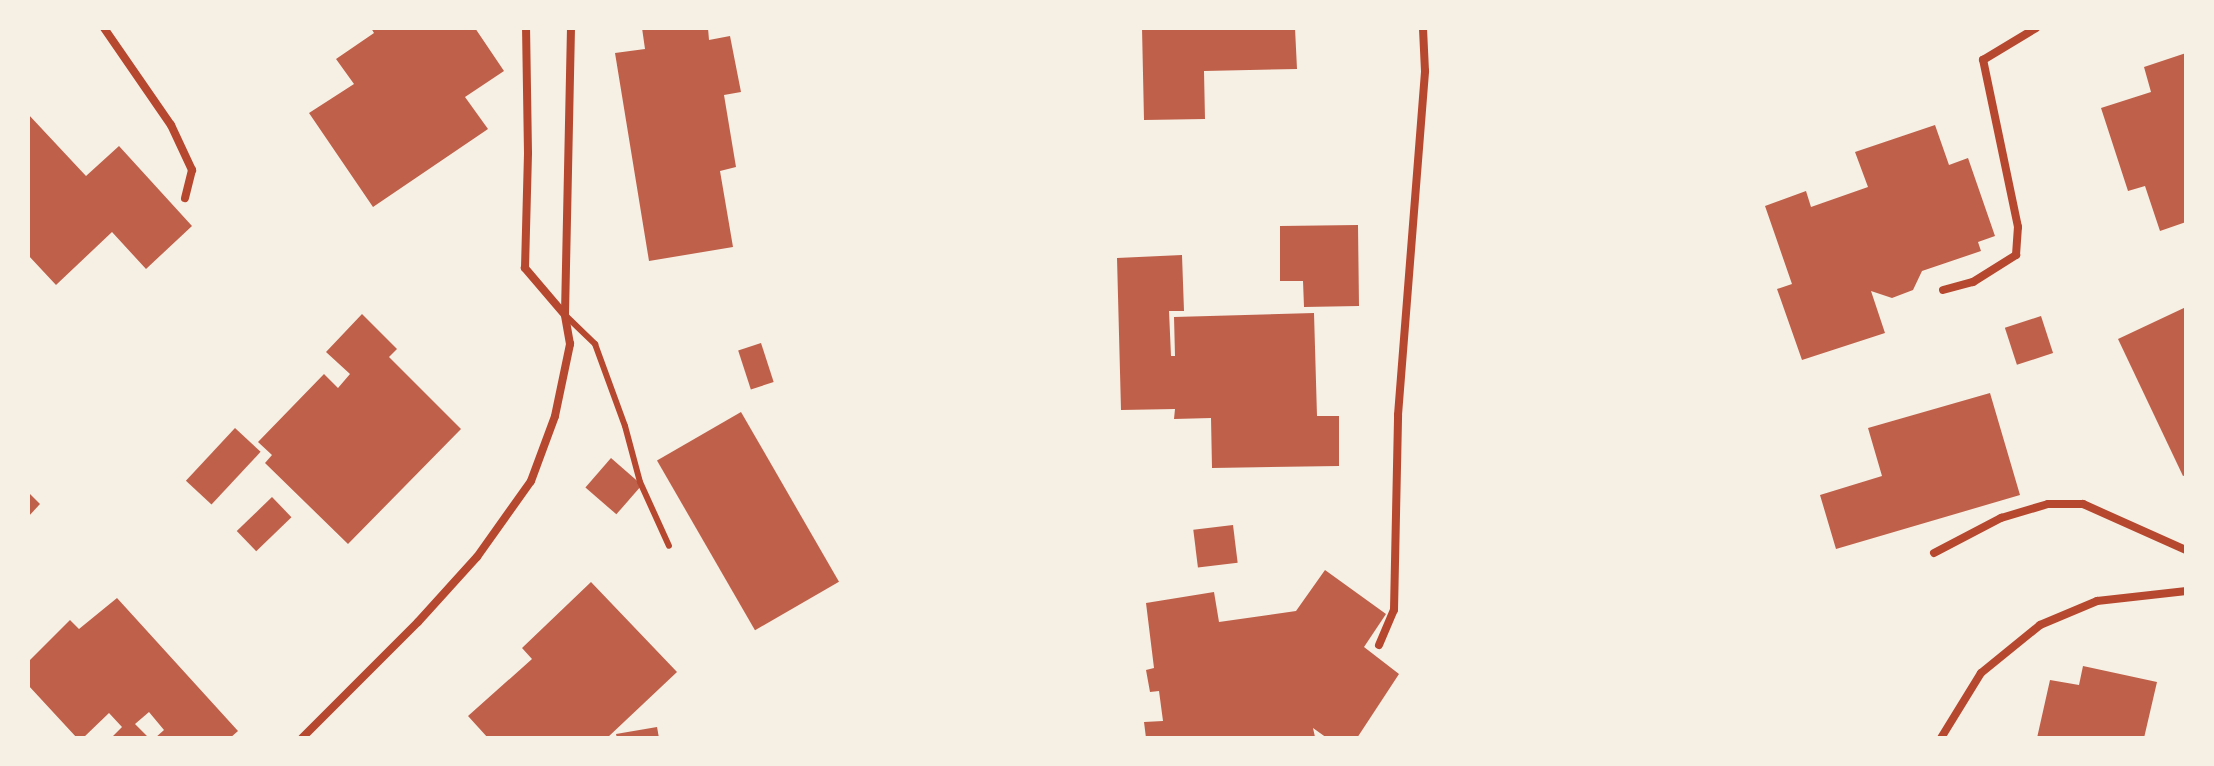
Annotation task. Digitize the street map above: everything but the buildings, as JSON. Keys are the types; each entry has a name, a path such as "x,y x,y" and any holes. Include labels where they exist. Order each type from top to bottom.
{"street":[{"path":"104,28 171,125 182,147 192,170 185,198"},
{"path":"526,28 525,268 565,315"},
{"path":"302,738 467,568 531,481 555,416 570,344 565,315 571,28"},
{"path":"1379,645 1394,610 1398,415 1425,71 1423,28"},
{"path":"1943,290 1973,282 2016,255 2018,227 1983,60 2036,28"},
{"path":"1934,553 2001,518 2048,504 2083,504 2186,550"},
{"path":"1941,738 1981,673 2040,625 2097,601 2186,591"}],"lane":[{"path":"565,315 595,344 625,426 640,482 669,546"}]}
